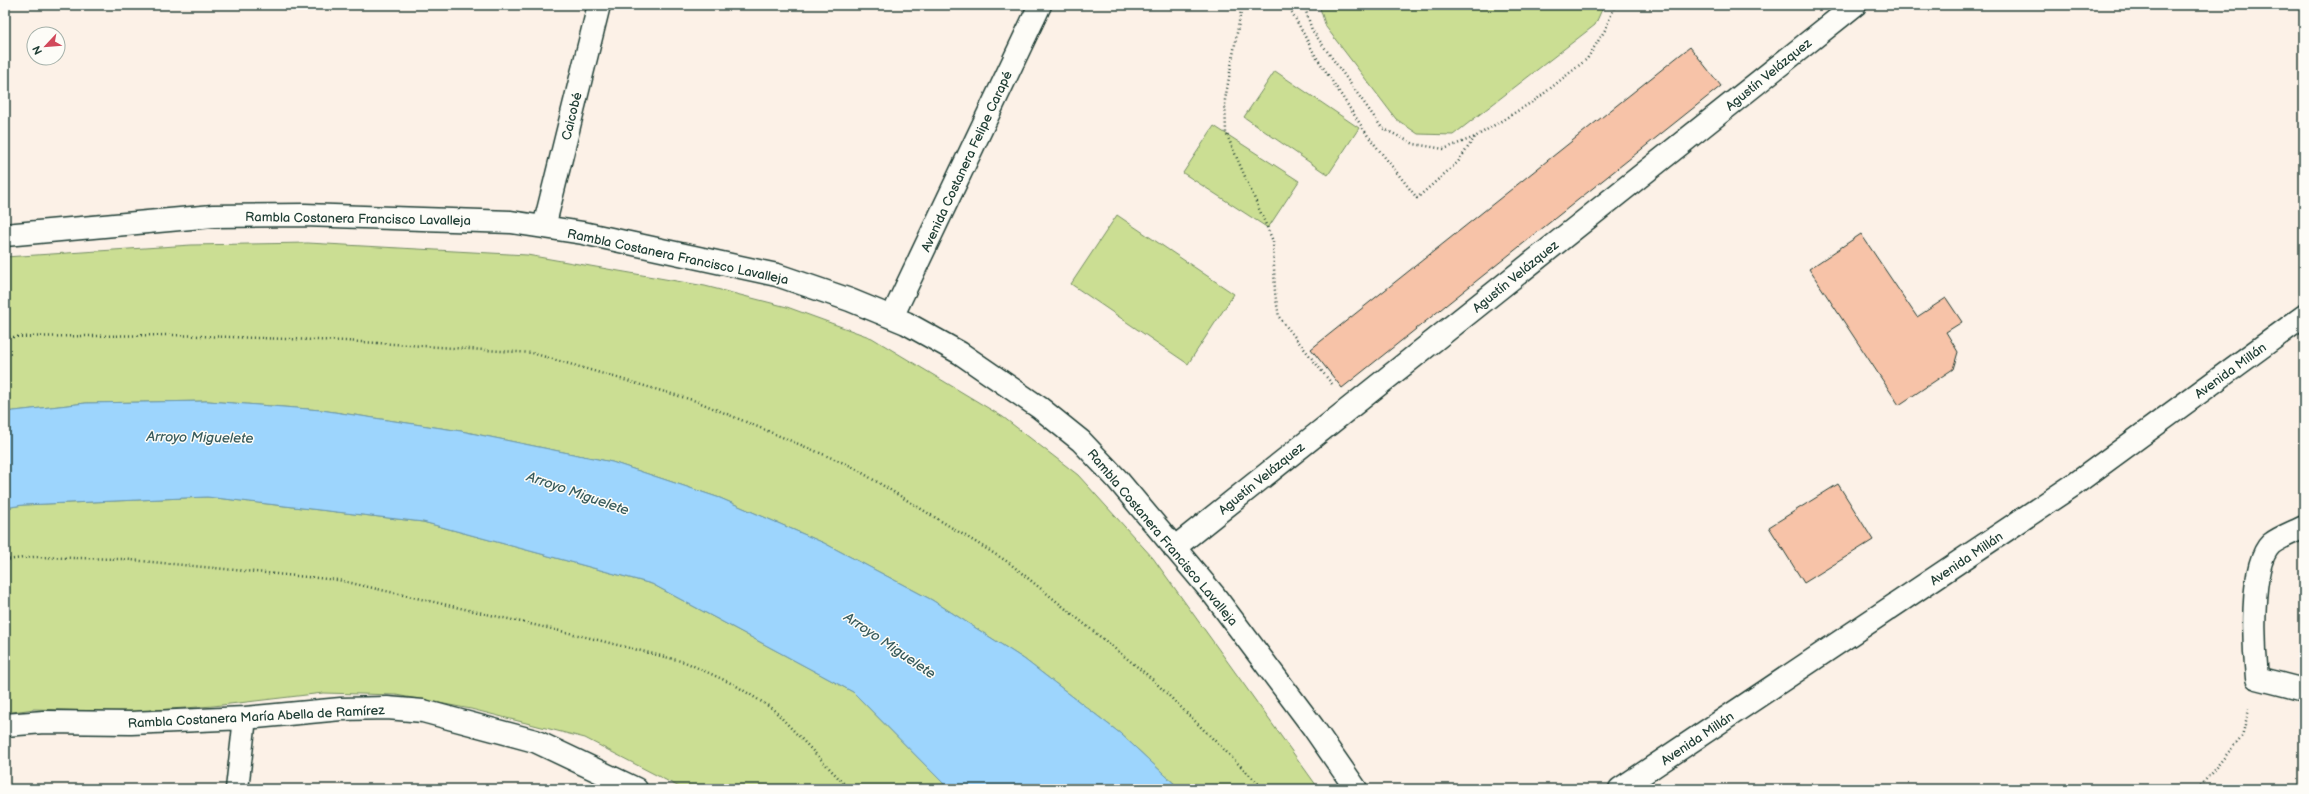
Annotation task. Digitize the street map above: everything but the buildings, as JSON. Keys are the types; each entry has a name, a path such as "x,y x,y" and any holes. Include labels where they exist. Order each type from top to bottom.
{"street":[{"name":"Caicobé","path":"544,227 599,5"},
{"name":"Avenida Costanera Felipe Carapé","path":"892,317 1040,5"},
{"name":"Agustín Velázquez","path":"1174,548 1855,5"},
{"name":"Rambla Costanera Francisco Lavalleja","path":"5,234 213,216 296,215 511,222 583,233 777,275 850,300 892,317 960,353 1040,408 1081,441 1117,479 1219,601 1313,727 1356,789"},
{"name":"Avenida Millán","path":"1620,789 2075,484 2304,316"},
{"path":"2304,527 2272,543 2265,552 2254,597 2257,678 2304,690"},
{"name":"Rambla Costanera María Abella de Ramírez","path":"5,725 44,722 131,723 245,718 341,708 388,708 423,711 535,741 636,789"},
{"path":"237,789 245,718"}],"path":[{"path":"1242,5 1225,100 1226,133 1273,241 1275,293 1279,317 1351,407"},
{"path":"1288,5 1315,55 1368,136 1417,198 1458,162 1474,137"},
{"path":"1304,5 1312,30 1382,128 1414,144 1444,149 1474,137 1537,99 1587,59 1605,30 1615,5"},
{"path":"5,337 172,335 346,341 532,353 696,401 851,466 1008,562 1151,678 1264,789"},
{"path":"5,560 33,557 121,559 338,580 578,634 685,662 735,685 773,709 849,789"},
{"path":"2198,789 2242,736 2257,678"}],"green space":[{"path":"1319,5 1604,5 1595,25 1453,135 1418,134 1396,119 1326,27"},
{"path":"1275,71 1359,128 1328,175 1244,117"},
{"path":"1214,126 1299,181 1268,228 1183,173"},
{"path":"1117,215 1234,294 1188,364 1071,284"},
{"path":"308,243 527,255 705,286 787,307 872,338 1003,417 1078,475 1153,558 1319,789 1180,789 1121,734 1024,659 932,600 824,543 720,498 612,462 461,431 321,410 208,401 86,403 5,412 5,257 191,245"},
{"path":"207,497 423,522 652,584 853,692 949,789 683,789 585,738 471,709 396,695 323,693 213,706 127,712 34,709 5,713 5,508 23,505"}],"water":[{"name":"Arroyo Miguelete","path":"208,401 321,410 461,431 612,462 720,498 824,543 932,600 1024,659 1121,734 1180,789 949,789 853,692 652,584 423,522 207,497 23,505 5,508 5,412 86,403"}]}
